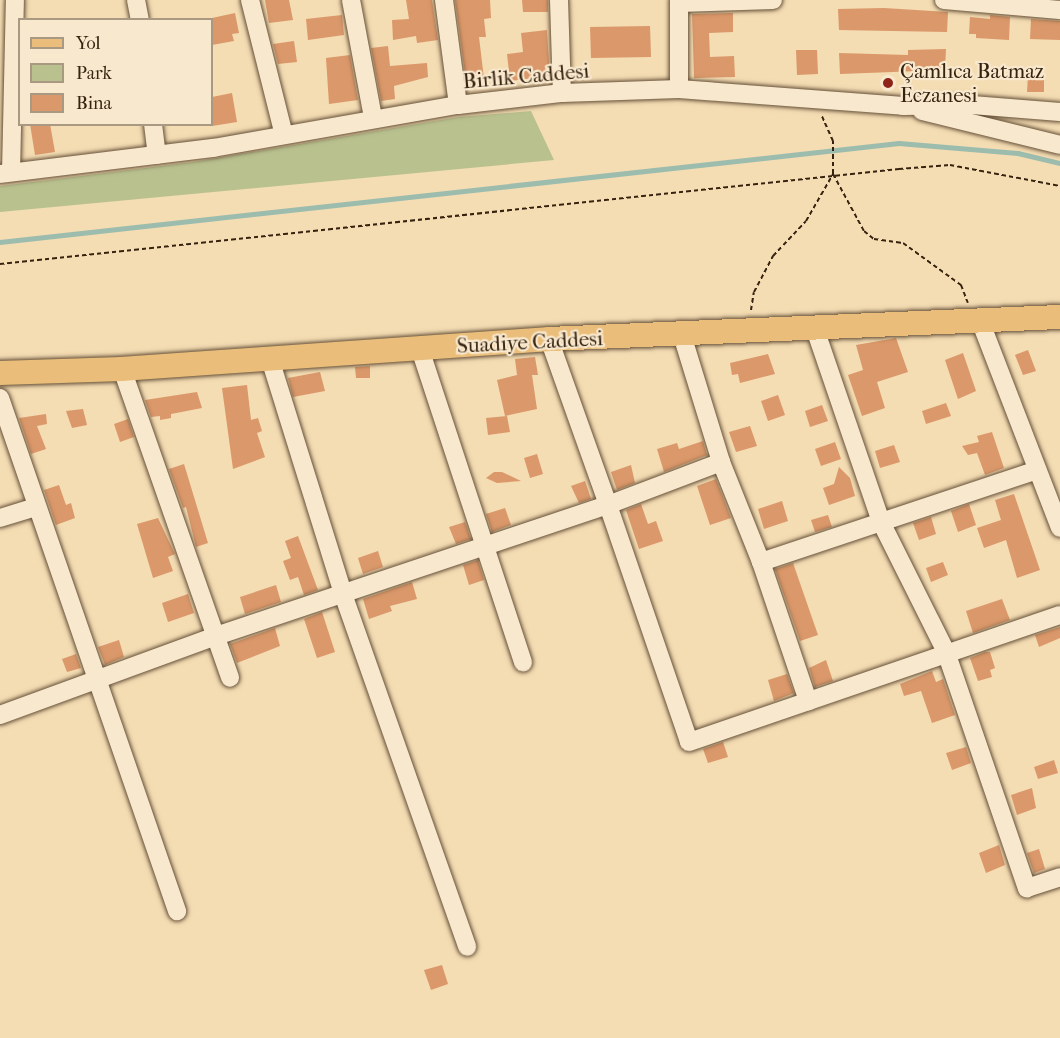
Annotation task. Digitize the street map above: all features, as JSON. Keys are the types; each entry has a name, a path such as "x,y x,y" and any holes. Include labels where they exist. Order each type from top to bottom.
{"main road":[{"name":"Suadiye Caddesi","path":"0,373 122,369 549,339 815,329 979,318 1060,317"}],"street":[{"path":"6,173 7,26 15,0"},
{"path":"136,0 140,18"},
{"path":"250,0 284,135"},
{"path":"351,0 373,118"},
{"path":"444,0 458,105"},
{"path":"559,0 562,93"},
{"path":"679,89 679,2 773,0"},
{"path":"944,0 1060,10"},
{"name":"Birlik Caddesi","path":"6,173 157,155 373,118 562,93 679,89 813,97 903,106 972,105 1060,112"},
{"path":"903,106 1060,145"},
{"path":"153,126 157,155"},
{"path":"979,318 1060,528"},
{"path":"815,329 880,522 946,652 1028,888 1060,877"},
{"path":"682,334 721,462 761,562 808,701"},
{"path":"549,339 689,742 946,652 1060,615"},
{"path":"420,349 487,546 523,662"},
{"path":"270,359 343,594 467,947"},
{"path":"122,369 213,637 230,678"},
{"path":"0,398 35,507 177,911"},
{"path":"0,715 98,682 213,637 608,505 721,462"},
{"path":"761,562 1037,470"},
{"path":"0,519 35,507"}],"path":[{"path":"747,331 760,279 779,246 806,221 833,174 835,164 833,141 813,97"},
{"path":"0,264 833,174 950,165 1060,186"},
{"path":"833,174 864,231 874,239 903,243 961,285 979,318"}],"green space":[{"path":"531,111 554,160 0,212 0,186 193,162 458,117"}],"building":[{"path":"265,0 289,0 293,20 269,23"},
{"path":"406,0 432,0 438,40 417,43 416,36 393,40 392,20 409,19"},
{"path":"455,0 490,0 491,18 484,19 486,37 479,37 485,87 467,89"},
{"path":"522,0 548,0 548,12 523,12"},
{"path":"884,8 948,12 947,32 839,30 838,9"},
{"path":"235,13 239,33 232,34 234,41 213,45 212,18"},
{"path":"733,13 733,32 709,33 710,57 734,56 735,77 694,78 692,14"},
{"path":"342,15 344,35 308,40 306,19"},
{"path":"990,15 1010,17 1009,40 976,38 976,34 969,34 970,17 990,19"},
{"path":"1031,19 1060,21 1060,40 1030,39"},
{"path":"650,26 651,57 591,58 590,27"},
{"path":"547,30 550,76 510,81 507,54 523,52 521,33"},
{"path":"294,41 297,62 278,64 273,44"},
{"path":"388,46 390,66 427,63 428,77 394,86 395,99 381,101 371,48"},
{"path":"946,49 945,70 840,74 839,53 908,55 908,50"},
{"path":"796,50 817,50 818,74 797,75"},
{"path":"350,55 358,100 329,104 326,58"},
{"path":"1028,75 1044,76 1044,92 1027,92"},
{"path":"232,93 237,122 213,126 213,97"},
{"path":"30,126 50,126 55,152 35,155"},
{"path":"896,338 908,372 877,382 885,408 862,416 848,375 863,370 856,345"},
{"path":"1028,350 1036,371 1023,375 1015,355"},
{"path":"963,353 976,391 958,399 945,360"},
{"path":"768,354 775,374 740,383 738,374 732,375 730,363"},
{"path":"535,357 538,375 532,375 537,409 505,416 497,380 517,375 515,359"},
{"path":"370,366 370,378 356,378 355,367"},
{"path":"320,372 325,391 293,397 288,378"},
{"path":"247,385 251,420 258,418 262,431 257,433 265,457 233,469 222,388"},
{"path":"197,392 202,408 171,414 171,418 160,420 160,416 151,417 145,400"},
{"path":"778,395 785,415 768,421 761,401"},
{"path":"946,403 951,416 926,424 922,411"},
{"path":"822,405 828,421 810,427 805,411"},
{"path":"83,409 87,425 72,428 66,411"},
{"path":"46,414 47,424 37,426 46,449 31,454 19,418"},
{"path":"507,416 510,432 488,435 486,418"},
{"path":"128,419 134,437 120,442 114,424"},
{"path":"750,426 757,446 736,452 729,432"},
{"path":"992,432 1004,468 985,475 977,453 968,455 962,446 979,442 977,436"},
{"path":"703,441 707,455 664,472 657,449 677,443 679,449"},
{"path":"835,442 841,459 821,466 815,449"},
{"path":"894,445 900,462 880,468 875,451"},
{"path":"537,454 543,474 530,478 524,458"},
{"path":"184,464 208,543 196,547 186,507 183,508 169,469"},
{"path":"631,465 635,483 617,490 611,472"},
{"path":"839,467 850,478 855,496 829,505 823,488 834,484"},
{"path":"494,472 502,472 521,481 497,483 486,478"},
{"path":"716,479 731,518 710,525 697,486"},
{"path":"585,481 591,499 579,503 571,486"},
{"path":"59,485 66,505 71,503 75,518 56,525 44,490"},
{"path":"1014,494 1040,570 1017,578 1006,540 984,548 977,528 1001,520 995,500"},
{"path":"782,501 788,521 764,529 758,509"},
{"path":"641,504 648,524 656,521 663,541 639,549 626,510"},
{"path":"969,504 976,525 958,532 951,511"},
{"path":"505,508 511,525 492,532 486,514"},
{"path":"828,515 832,527 815,532 811,520"},
{"path":"931,517 936,534 919,540 913,523"},
{"path":"158,518 175,554 168,557 173,571 153,578 137,524"},
{"path":"465,522 471,539 456,544 449,527"},
{"path":"298,536 318,590 304,595 298,577 290,580 283,561 291,558 285,541"},
{"path":"378,551 383,567 363,574 358,558"},
{"path":"478,560 484,580 469,585 463,565"},
{"path":"943,562 948,575 931,582 926,568"},
{"path":"793,563 818,635 800,641 775,569"},
{"path":"412,582 417,599 390,606 392,611 369,619 363,599"},
{"path":"276,585 281,602 245,614 240,597"},
{"path":"188,594 194,613 168,622 162,603"},
{"path":"1002,599 1010,620 973,633 966,611"},
{"path":"322,612 335,652 317,658 304,619"},
{"path":"1060,627 1060,638 1039,647 1035,635"},
{"path":"275,628 280,646 237,663 230,644"},
{"path":"119,640 124,657 105,665 98,647"},
{"path":"990,652 995,668 990,670 992,677 978,681 970,658"},
{"path":"76,654 81,668 67,672 62,659"},
{"path":"826,660 833,681 815,687 809,668"},
{"path":"932,671 936,682 943,679 955,715 932,723 921,691 904,696 900,684"},
{"path":"787,674 794,693 774,701 768,680"},
{"path":"723,742 728,757 708,763 703,749"},
{"path":"966,747 971,763 952,770 946,753"},
{"path":"1054,760 1058,773 1038,779 1034,767"},
{"path":"1032,788 1036,808 1017,815 1011,795"},
{"path":"999,845 1005,865 986,873 979,853"},
{"path":"1039,849 1045,869 1034,873 1027,853"},
{"path":"442,965 448,984 431,990 424,970"}],"waterway":[{"path":"0,242 899,143 1018,153 1060,163"}],"place":[{"name":"Çamlıca Batmaz Eczanesi","path":"888,83"}]}
